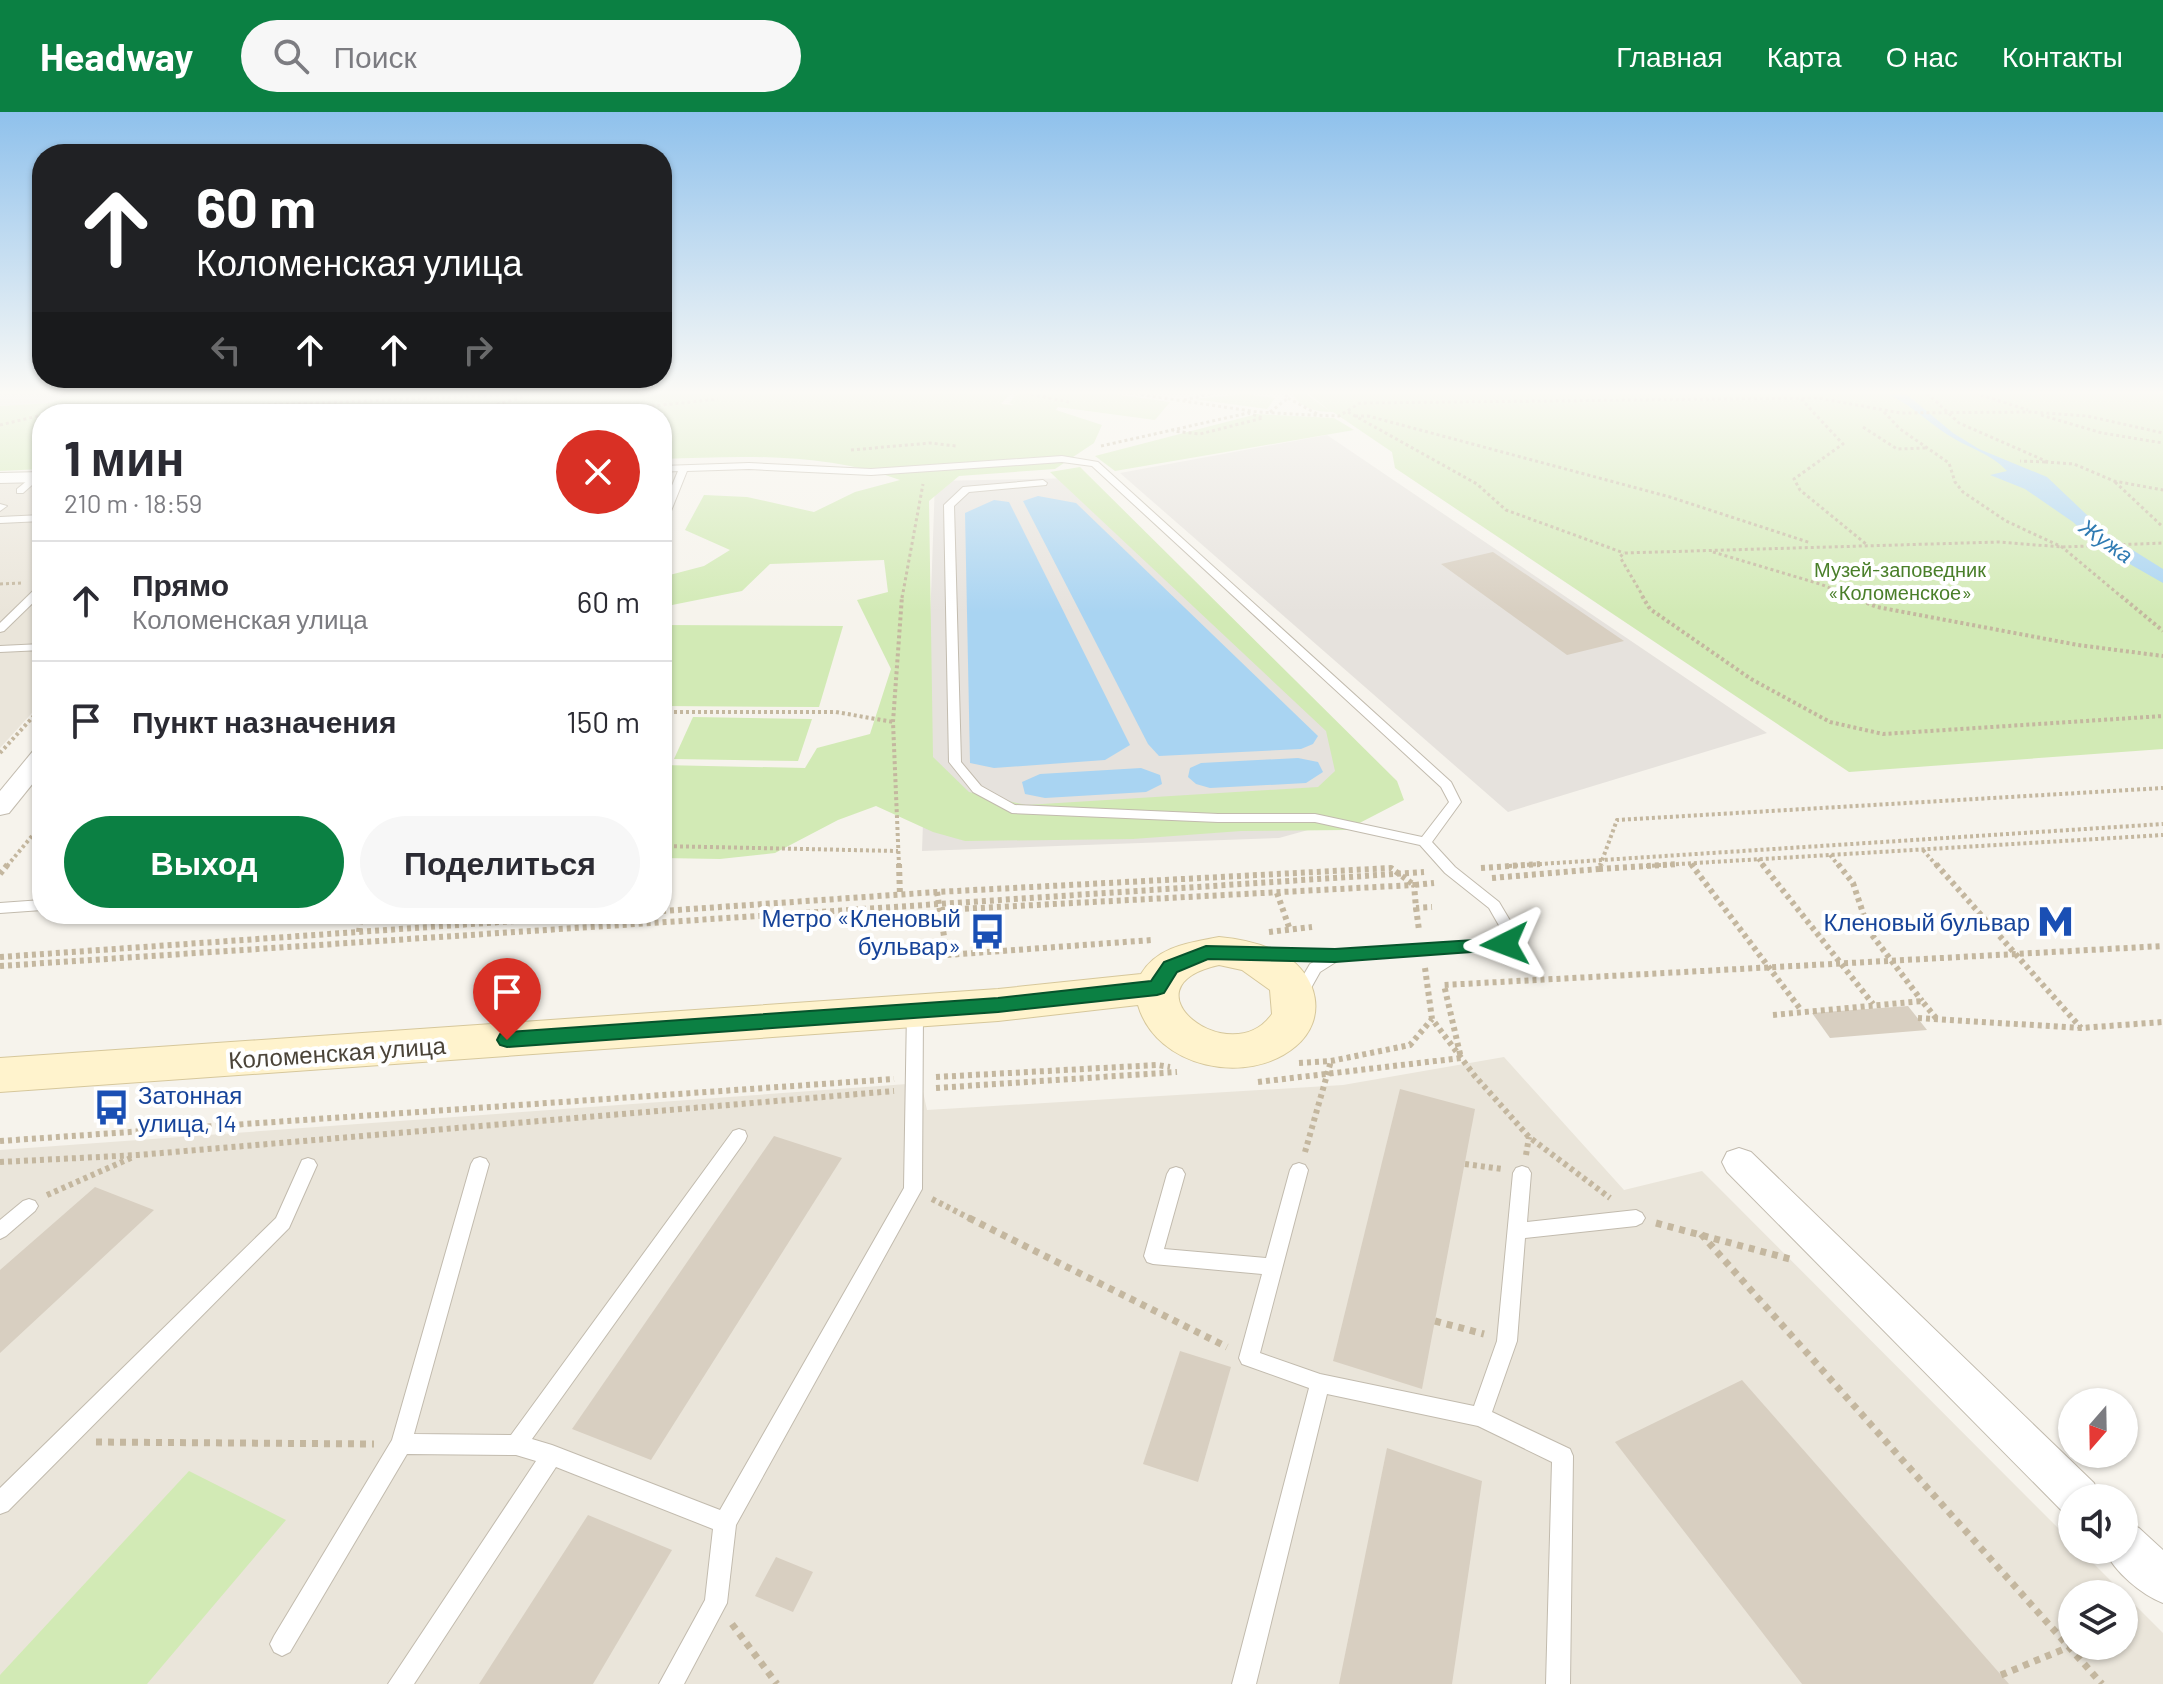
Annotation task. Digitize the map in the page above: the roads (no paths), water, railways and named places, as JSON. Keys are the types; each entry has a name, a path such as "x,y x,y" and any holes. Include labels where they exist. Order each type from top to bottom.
{"street":[{"path":"0,478 32,477"},
{"path":"0,807 32,768"},
{"path":"1162,1006 1163,975 1181,960 1248,943 1260,960 1282,975 1294,994 1295,1005"},
{"name":"Коломенская улица","path":"0,1075 1056,1000 1162,1006 1189,1041 1202,1046 1247,1050 1283,1033 1290,1024 1295,1005"},
{"path":"1739,1162 2065,1484"},
{"path":"2138,1557 2163,1581"}],"lane":[{"path":"672,469 737,466"},
{"path":"756,466 871,472 964,466"},
{"path":"1097,466 1447,785 1455,802 1425,842"},
{"path":"672,497 684,468"},
{"path":"20,491 32,482"},
{"path":"1043,483 966,489 949,505 955,762 977,789 1012,809 1218,818 1315,818 1425,842 1450,870 1494,905 1508,929 1505,944 1335,955 1248,943"},
{"path":"0,520 32,518"},
{"path":"0,629 32,598"},
{"path":"0,649 32,647"},
{"path":"0,908 32,906"},
{"path":"1295,1005 1315,968 1335,955"},
{"path":"671,1684 716,1603 725,1523 913,1189 915,1010"},
{"path":"516,1445 739,1136"},
{"path":"282,1644 401,1444 480,1164"},
{"path":"0,1503 283,1223 308,1165"},
{"path":"1299,1170 1249,1358 1320,1383 1480,1417 1563,1456 1558,1684"},
{"path":"1480,1417 1507,1341 1522,1173"},
{"path":"1176,1174 1153,1256 1273,1267"},
{"path":"0,1231 29,1206"},
{"path":"1517,1231 1636,1218"},
{"path":"1244,1684 1320,1383"},
{"path":"401,1444 516,1445 552,1455 725,1523"},
{"path":"400,1684 552,1455"}],"water":[{"name":"Жужа","path":"2002,466 2021,466 2047,477 2107,534 2163,569 2163,583 2098,546 2073,522 2025,489 1990,475 2007,471"},
{"path":"1038,496 1076,503 1318,736 1313,744 1301,749 1159,756 1148,744 1023,501"},
{"path":"994,500 1009,502 1130,745 1105,760 994,768 970,763 965,513"},
{"path":"1298,758 1318,762 1323,772 1306,783 1210,788 1196,784 1188,777 1190,768 1201,763"},
{"path":"1141,768 1160,775 1162,784 1146,792 1045,798 1025,794 1022,782 1040,774"}],"place":[{"name":"Кленовый бульвар","path":"2056,921"},
{"name":"Метро «Кленовый бульвар»","path":"987,931"},
{"name":"Затонная улица, 14","path":"112,1108"}],"park label":[{"name":"Музей-заповедник «Коломенское»","path":"1900,580"}]}
